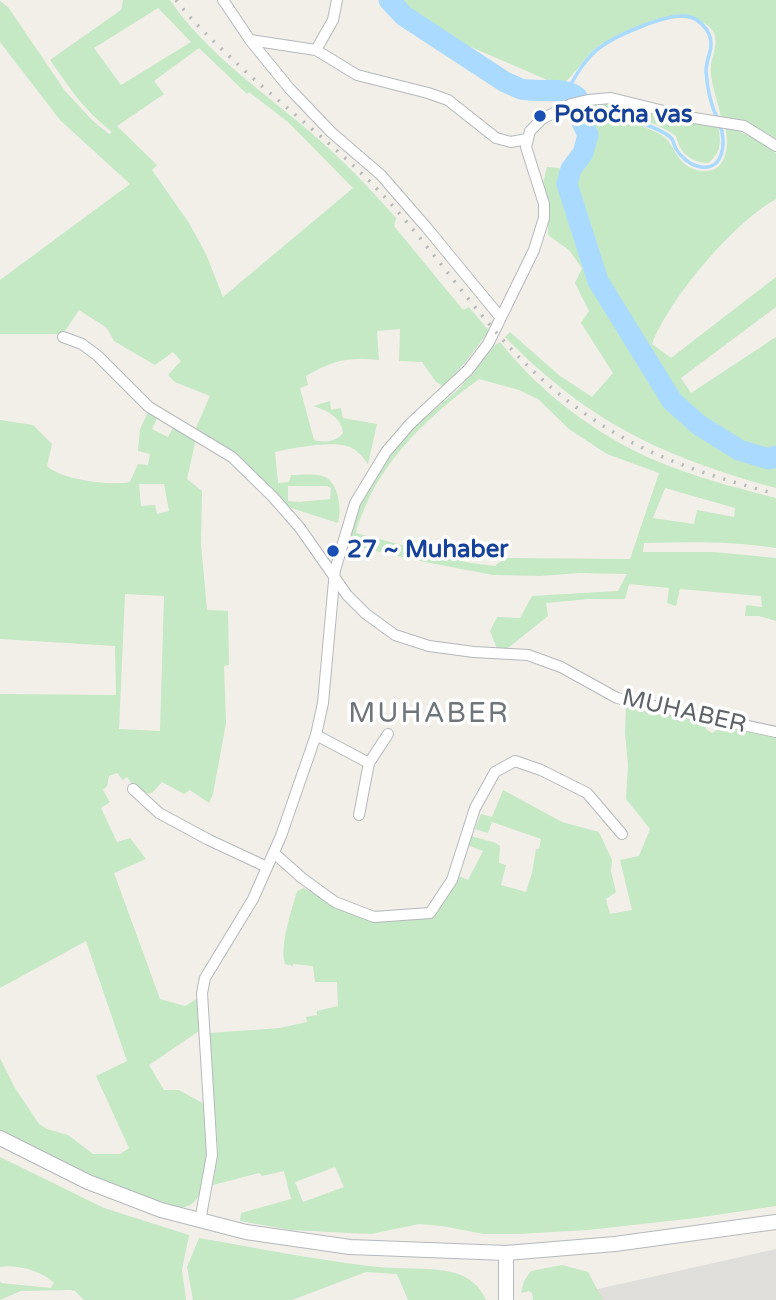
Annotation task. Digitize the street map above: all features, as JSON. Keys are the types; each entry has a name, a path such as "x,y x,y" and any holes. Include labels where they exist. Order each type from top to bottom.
{"street":[{"path":"223,0 250,40 297,97 331,132 381,176 428,228 501,318"},
{"path":"316,50 333,20 337,0"},
{"path":"250,40 316,50 357,75 448,100 496,138 511,142 527,139"},
{"path":"200,1221 212,1155 202,993 210,968 253,899 274,853 317,735 323,703 335,575 340,547 355,503 386,452 410,424 468,370 488,344 534,250 544,218 541,191 530,161 527,139 530,131 542,119 571,104 611,98 688,117 744,126 776,146"},
{"name":"MUHABER","path":"63,337 82,344 98,355 149,407 232,457 273,497 347,594 366,614 396,635 429,646 528,655 561,667 617,698 776,732"},
{"path":"359,815 369,763 388,734"},
{"path":"317,735 369,763"},
{"path":"274,853 335,902 374,917 430,913 452,880 475,808 495,772 515,761 541,770 587,793 622,834"},
{"path":"133,789 159,813 267,867"},
{"path":"0,1138 88,1182 162,1210 246,1232 350,1247 506,1254 688,1236 776,1222"},
{"path":"506,1254 506,1300"}],"shaded area":[{"path":"776,1249 776,1300 595,1300 589,1291"}],"green space":[{"path":"123,0 170,0 217,54 321,141 365,184 396,218 394,226 463,310 469,307 489,331 443,386 436,382 422,362 399,361 400,329 377,331 379,360 341,361 306,376 308,385 300,388 314,440 330,441 343,433 340,423 333,415 313,406 330,401 331,410 341,408 343,418 377,424 368,464 354,449 340,445 311,446 275,452 278,483 289,482 291,475 317,475 330,480 338,498 338,523 285,506 195,430 210,396 175,382 168,375 181,361 173,352 155,365 114,341 107,328 79,310 63,334 0,334 0,280 130,184 60,120 0,42 0,1 8,7 65,91 109,134 112,132 85,107 50,60 121,10","holes":["158,8 191,42 121,85 94,48","199,48 247,94 249,92 288,122 353,188 223,297 206,254 189,223 152,170 157,165 117,126 164,94 154,81","288,486 331,488 330,499 288,501"]},
{"path":"394,0 776,0 776,139 750,125 721,117 712,84 711,64 715,37 705,23 675,18 639,26 622,33 596,48 568,80 559,85 434,31"},
{"path":"601,101 718,125 718,151 708,163 696,161 683,152 676,136 645,120 621,114 587,113 583,103"},
{"path":"594,119 627,122 658,133 668,140 685,164 702,171 718,167 723,161 727,145 725,126 755,138 776,153 776,199 741,225 704,264 672,306 652,344 671,358 776,277 776,307 681,378 691,393 776,337 776,488 698,463 629,433 566,392 505,337 510,332 560,376 592,397 613,373 581,323 589,311 575,283 582,268 569,250 548,235 548,199 543,183 547,167 559,168 566,175 578,172 588,160 596,137 592,124"},
{"path":"500,342 559,402 631,449 694,475 776,498 776,548 727,543 644,543 643,552 714,552 776,558 776,621 759,616 745,616 746,605 762,607 761,596 680,589 676,606 667,603 669,588 629,584 625,599 546,603 548,616 508,648 498,651 490,631 497,617 520,618 532,596 618,591 627,574 493,575 345,544 351,523 375,474 409,431 459,389","holes":["479,379 519,390 538,399 569,429 607,454 659,473 630,559 505,558 495,566 470,563 356,533 375,487 399,452 429,420","665,488 735,508 734,517 697,510 694,524 653,518"]},
{"path":"148,412 158,416 152,429 168,437 174,426 196,439 187,479 202,491 201,544 207,610 228,611 229,665 224,666 226,723 209,803 190,790 184,794 162,782 152,793 140,794 127,777 123,780 117,773 109,776 107,786 103,790 110,802 101,808 117,842 130,838 146,859 114,873 160,999 185,1006 198,998 199,1031 149,1065 164,1090 179,1090 206,1105 207,1154 204,1181 196,1200 181,1207 170,1207 86,1175 0,1132 0,1058 15,1088 39,1124 68,1135 93,1154 120,1154 129,1148 96,1076 127,1061 86,941 0,988 0,694 116,695 115,646 0,639 0,420 33,425 52,444 47,466 54,471 87,481 111,483 130,482 138,464 148,465 150,454 138,451 140,429","holes":["139,484 164,484 169,511 157,514 155,505 141,506","125,594 164,596 160,731 119,729"]},
{"path":"629,705 707,722 706,729 712,733 726,724 776,735 776,1206 588,1230 518,1234 484,1234 419,1224 371,1234 291,1230 240,1221 241,1213 291,1199 284,1171 262,1176 259,1173 213,1185 218,1151 209,1033 280,1028 307,1022 306,1017 317,1015 317,1011 338,1006 337,982 315,982 313,966 285,964 285,938 297,891 304,888 344,910 361,915 426,910 441,896 449,872 468,880 483,851 459,842 471,836 500,846 499,863 506,865 501,885 526,892 541,839 492,822 488,833 475,829 481,814 492,817 503,790 562,822 599,832 612,860 611,871 616,892 606,899 610,914 632,910 620,860 639,856 650,829 626,799 626,708","holes":["335,1167 344,1187 303,1202 295,1182"]},
{"path":"0,1157 104,1208 189,1235 182,1270 186,1300 84,1300 70,1290 21,1291 0,1300 0,1281 51,1288 54,1283 29,1269 0,1267"},
{"path":"199,1238 348,1263 455,1273 474,1283 486,1300 408,1300 397,1274 366,1272 292,1300 193,1300 187,1267"},
{"path":"562,1265 588,1272 603,1300 533,1300 529,1291 521,1293 524,1281 531,1271"}],"waterway":[{"path":"389,0 404,16 505,82 521,89 559,91 577,97 580,118 588,135 583,153 571,169 567,184 598,281 672,401 699,425 739,450 769,459 776,456"},
{"path":"567,91 585,62 607,43 657,21 690,17 704,26 711,39 706,71 717,118"},
{"path":"585,124 597,116 606,115 648,126 672,139 675,148 688,162 706,167 713,166 721,155 723,140 720,125"}],"railway":[{"path":"176,0 200,28 243,69 377,189 496,332 554,390 597,422 645,449 696,470 776,494"}],"place":[{"name":"Potočna vas","path":"540,116"},
{"name":"27 ~ Muhaber","path":"333,551"}],"district":[{"name":"MUHABER","path":"429,715"}]}
